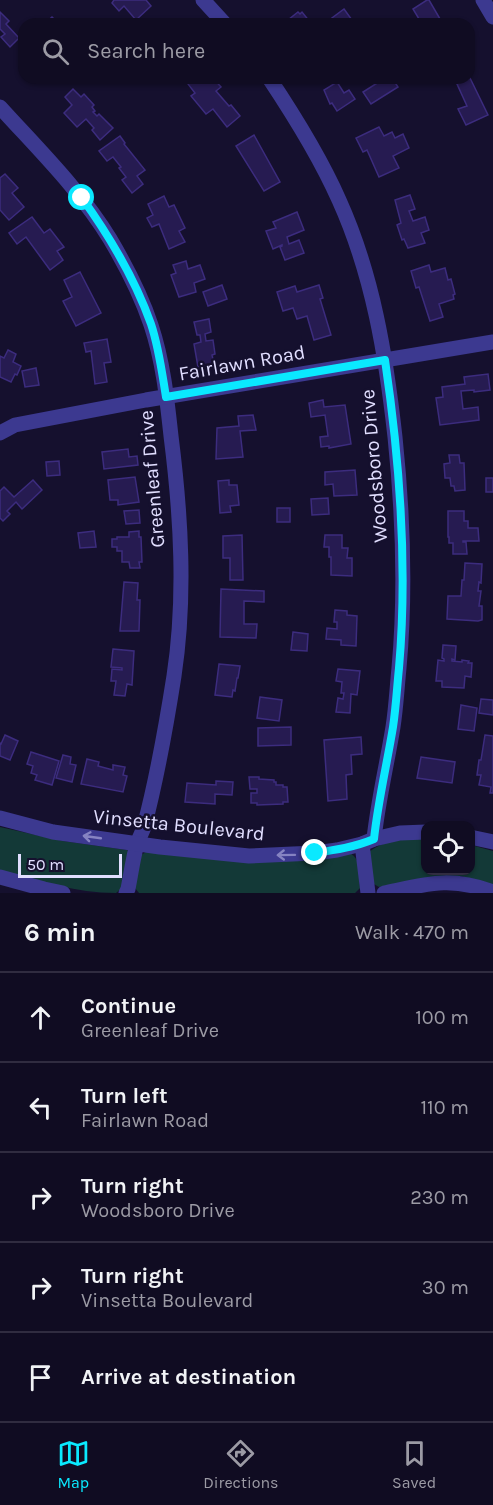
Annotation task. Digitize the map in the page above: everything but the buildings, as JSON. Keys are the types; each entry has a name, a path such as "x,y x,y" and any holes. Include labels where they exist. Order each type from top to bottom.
{"street":[{"path":"203,0 220,18"},
{"path":"483,0 493,17"},
{"name":"Woodsboro Drive","path":"273,84 318,157 340,201 357,246 371,293 385,360 394,434 402,518 403,597 393,726 368,841 368,893"},
{"name":"Greenleaf Drive","path":"0,107 67,181 97,219 110,240 133,283 151,325 166,397 176,479 181,600 174,673 165,730 143,830 137,844 129,889 126,893"},
{"name":"Fairlawn Road","path":"0,432 15,425 166,397 493,342"},
{"name":"Vinsetta Boulevard","path":"0,818 53,832 249,856 337,850 400,833 421,832"},
{"path":"475,838 493,842"},
{"path":"0,877 63,893"},
{"path":"384,893 447,882 472,885 493,892"}],"green space":[{"path":"0,827 63,841 127,850 129,853 123,887 116,893 86,891 57,886 0,870"},
{"path":"421,839 421,875 475,875 475,846 493,851 493,886 461,876 379,887 372,883 370,851 390,842"},
{"path":"146,852 350,853 358,864 360,888 355,893 139,893 135,888 141,855"}],"route":[{"path":"82,198 110,240 142,303 157,348 166,397 385,360 402,518 403,597 393,726 374,839 337,850 315,853"}]}
